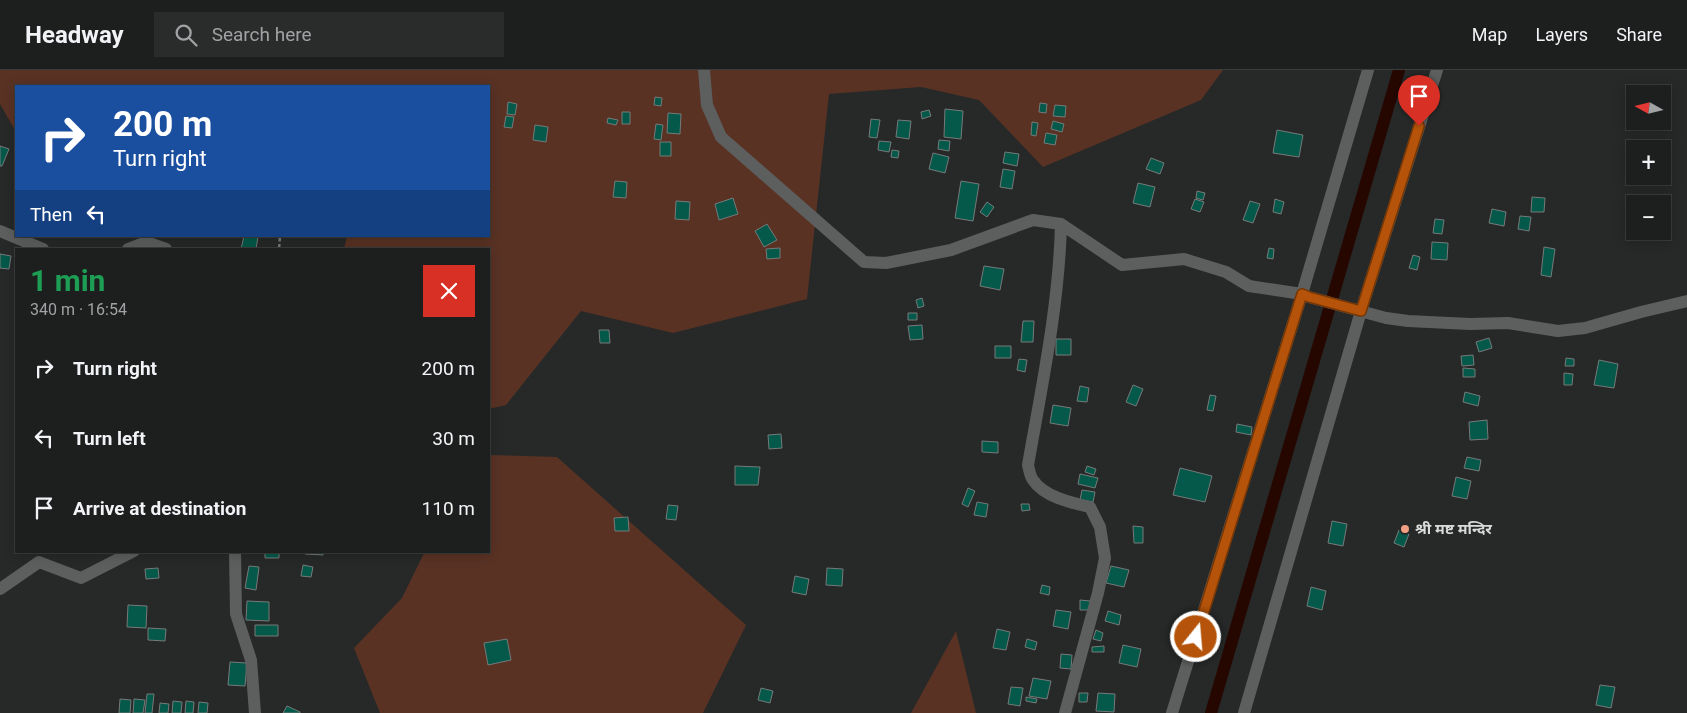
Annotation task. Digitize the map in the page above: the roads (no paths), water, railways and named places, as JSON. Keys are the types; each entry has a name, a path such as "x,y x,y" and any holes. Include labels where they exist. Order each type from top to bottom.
{"street":[{"path":"704,70 707,105 721,137 864,262 886,263 951,250 1033,220 1061,224 1122,265 1184,259 1226,272 1249,286 1305,295 1386,318 1408,321 1470,324 1508,323 1558,331 1585,328 1687,301"},
{"path":"1172,713 1305,295 1368,70"},
{"path":"1244,713 1358,310 1436,70"},
{"path":"1061,224 1060,257 1048,356 1028,465 1033,480 1044,491 1071,503 1090,508 1100,527 1105,558 1098,593 1065,713"},
{"path":"0,232 40,248"},
{"path":"131,248 146,242 163,248"},
{"path":"0,589 39,562 81,578 130,553"},
{"path":"235,553 236,614 251,660 255,713"}],"waterway":[{"path":"1211,713 1399,70"}],"place":[{"name":"श्री मष्ट मन्दिर","path":"1405,529"}]}
